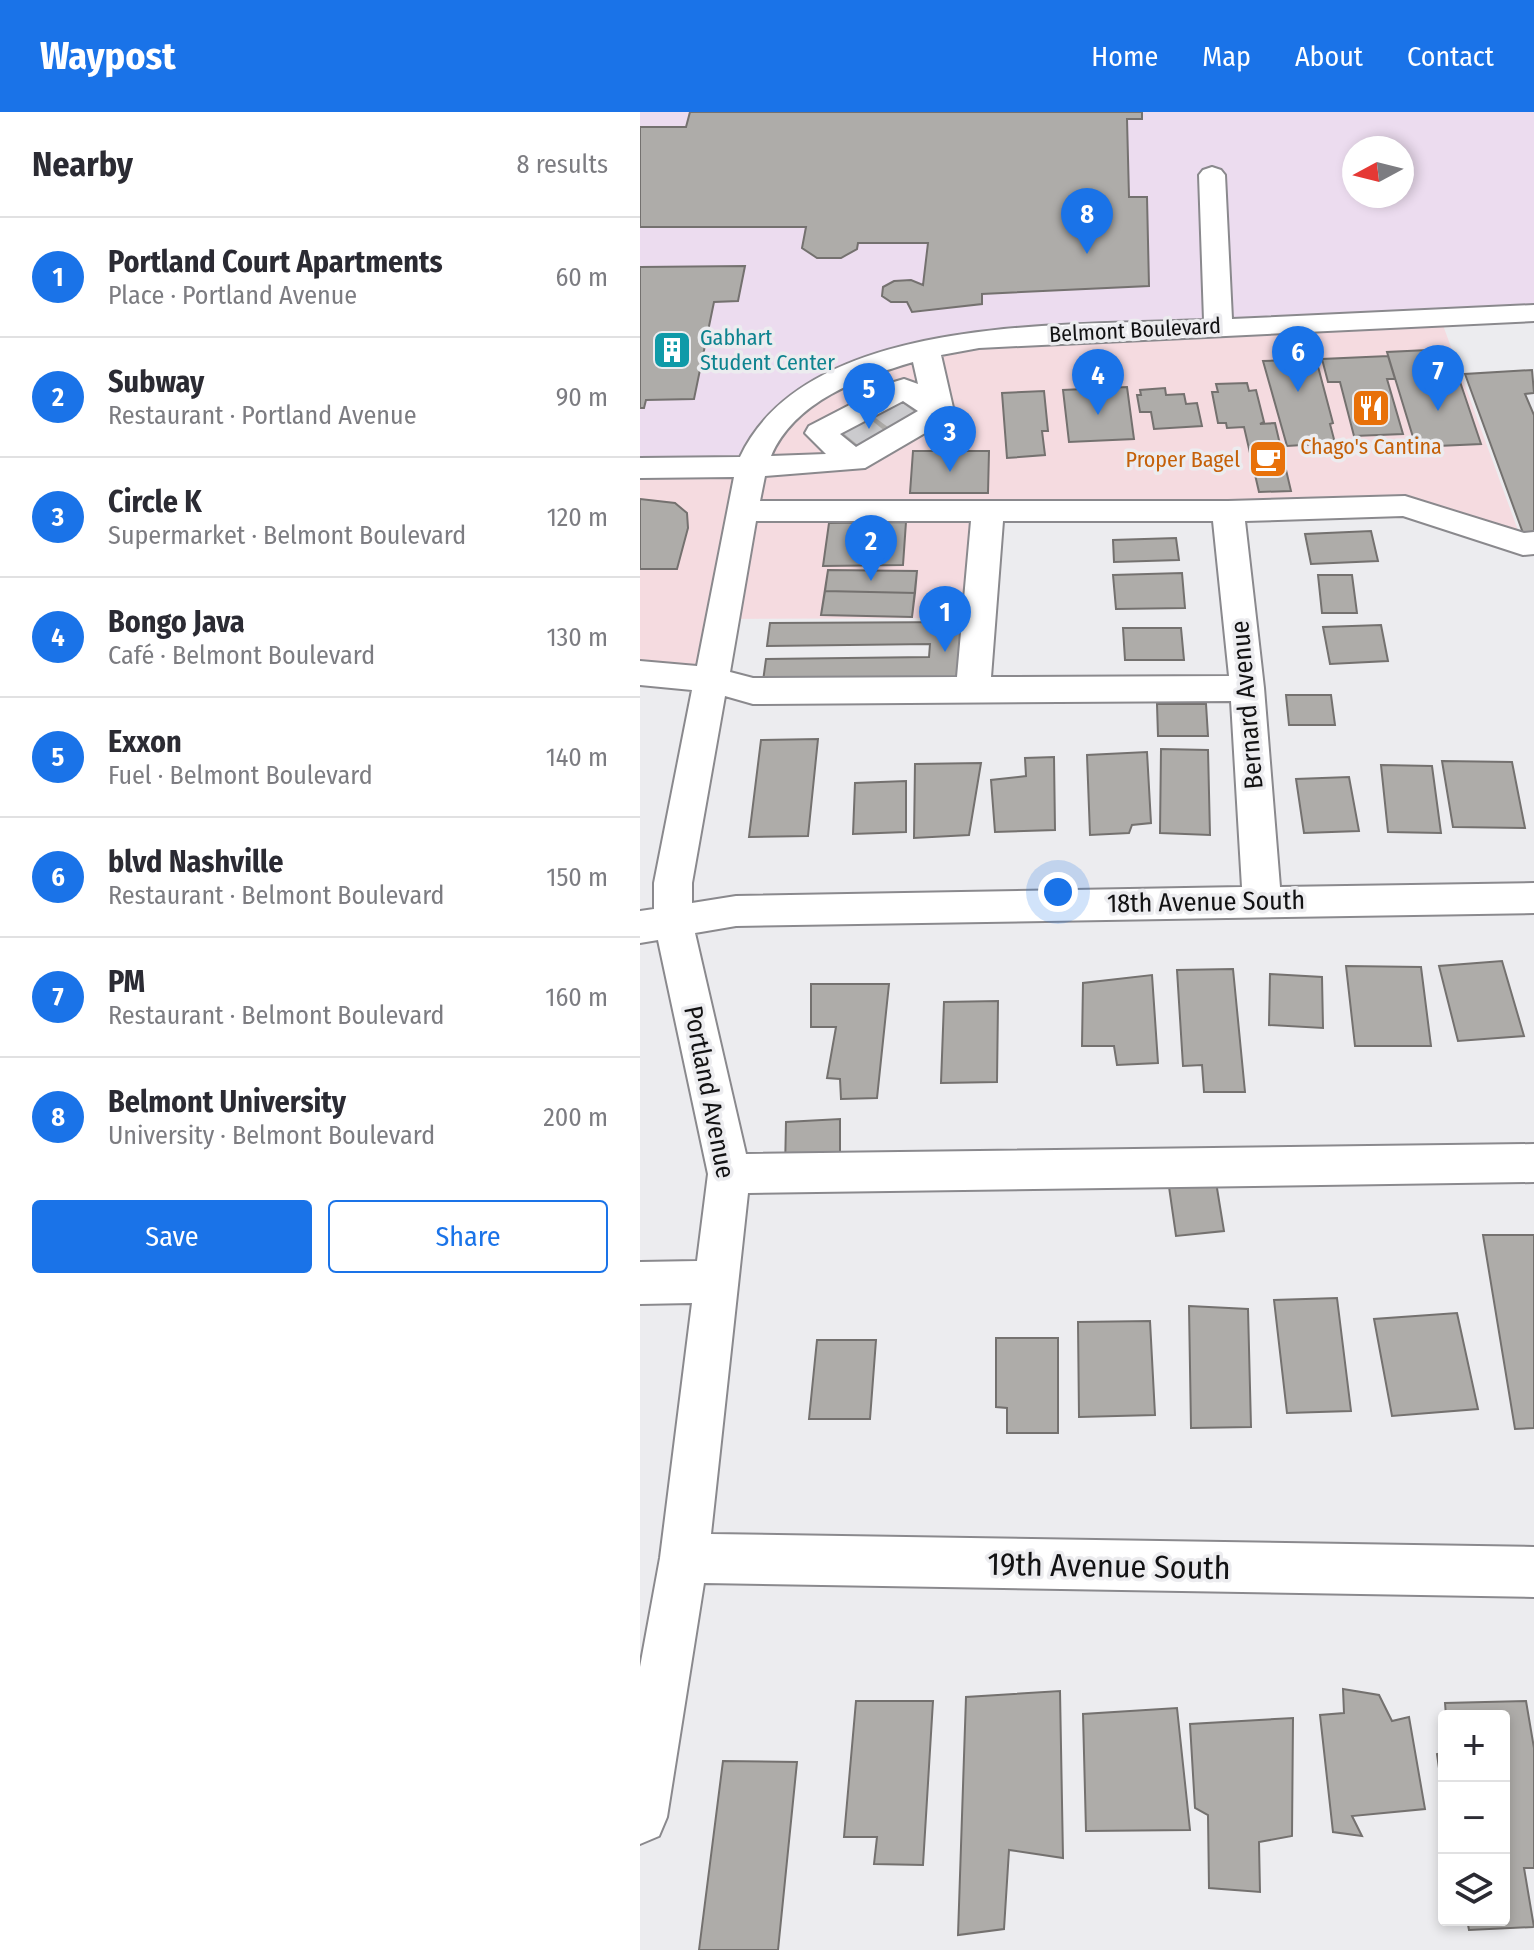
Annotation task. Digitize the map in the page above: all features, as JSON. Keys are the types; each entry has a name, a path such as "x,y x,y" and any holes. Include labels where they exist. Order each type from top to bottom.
{"street":[{"path":"1212,175 1218,327"},
{"name":"Belmont Boulevard","path":"751,467 766,430 791,408 853,374 925,349 1004,336 1534,313"},
{"path":"925,349 939,412"},
{"path":"862,438 895,415 904,388 939,412"},
{"path":"640,468 751,467 862,438 895,415 939,412"},
{"name":"Portland Avenue","path":"640,1817 647,1716 684,1558 729,1174 656,924 673,883 751,467"},
{"path":"743,511 1228,511 1405,506 1523,544 1534,543"},
{"path":"973,690 988,511"},
{"name":"Bernard Avenue","path":"1228,511 1247,688 1262,900"},
{"path":"640,673 710,679 753,691 1247,688"},
{"name":"18th Avenue South","path":"656,924 736,911 1262,900 1534,898"},
{"path":"729,1174 1534,1163"},
{"path":"640,1283 715,1282"},
{"name":"19th Avenue South","path":"684,1558 1534,1572"}],"shaded area":[{"path":"640,112 1534,112 1534,313 1004,336 830,385 751,467 640,468"},
{"path":"1440,317 1523,544 1405,506 970,512 969,557 985,618 722,619 710,679 640,673 640,468 777,418 925,349"}],"building":[{"path":"690,112 1142,112 1142,119 1127,119 1129,197 1147,197 1149,286 982,294 982,304 912,312 907,302 891,302 882,296 883,287 894,281 911,280 923,285 928,243 858,243 857,249 841,258 817,258 802,248 806,227 640,227 640,127 686,127"},
{"name":"Gabhart Student Center","path":"745,266 738,301 714,302 694,399 646,400 644,408 640,408 640,267"},
{"path":"1449,349 1481,444 1416,447 1387,352"},
{"name":"Chago's Cantina","path":"1388,356 1395,379 1387,379 1403,434 1354,436 1340,382 1328,382 1322,359"},
{"path":"1316,359 1333,423 1330,424 1335,443 1287,446 1263,361"},
{"path":"1532,370 1534,393 1525,394 1534,415 1534,532 1523,533 1465,374"},
{"name":"Proper Bagel","path":"1247,383 1249,391 1256,390 1264,422 1260,424 1275,423 1291,491 1259,492 1244,427 1227,428 1226,423 1218,423 1212,392 1218,392 1216,384"},
{"path":"1127,387 1134,439 1069,442 1063,390"},
{"path":"1165,388 1166,395 1184,394 1186,404 1197,403 1202,426 1154,429 1151,412 1140,412 1137,395 1141,395 1140,390"},
{"path":"1044,391 1048,431 1042,431 1045,455 1007,458 1002,393"},
{"path":"899,396 923,413 856,452 832,435"},
{"path":"913,451 989,451 988,493 910,493"},
{"path":"640,499 675,503 687,513 688,528 677,569 640,569"},
{"path":"906,522 903,565 823,566 829,523"},
{"path":"1371,531 1378,561 1311,564 1305,534"},
{"path":"1176,538 1179,560 1114,562 1113,540"},
{"path":"828,570 917,571 912,617 821,615"},
{"path":"828,570 917,571 915,593 825,591"},
{"path":"1182,573 1185,608 1116,609 1113,575"},
{"path":"1318,575 1352,575 1357,613 1322,613"},
{"path":"825,591 915,593 912,617 821,615"},
{"path":"962,622 960,679 763,681 766,659 929,657 930,644 767,646 770,623"},
{"path":"1381,625 1388,661 1330,664 1323,627"},
{"path":"1123,628 1181,628 1184,660 1125,660"},
{"path":"1286,695 1331,695 1335,725 1289,725"},
{"path":"1157,704 1206,704 1208,736 1158,736"},
{"path":"818,739 808,836 749,837 761,740"},
{"path":"1161,749 1208,750 1210,835 1160,833"},
{"path":"1147,752 1151,823 1132,825 1129,833 1090,835 1087,755"},
{"path":"1054,757 1055,830 995,832 991,780 1026,776 1025,758"},
{"path":"1442,761 1512,762 1525,828 1453,827"},
{"path":"981,763 969,835 914,838 915,764"},
{"path":"1381,765 1432,766 1441,833 1388,832"},
{"path":"1349,777 1359,831 1304,833 1296,779"},
{"path":"906,781 906,832 853,834 855,783"},
{"path":"1502,961 1524,1036 1458,1041 1439,966"},
{"path":"1346,966 1421,967 1431,1046 1355,1046"},
{"path":"1233,969 1245,1092 1204,1092 1202,1065 1183,1066 1177,970"},
{"path":"1270,974 1322,977 1323,1028 1269,1025"},
{"path":"1152,975 1158,1063 1117,1065 1114,1046 1082,1046 1083,983"},
{"path":"811,984 889,984 877,1098 841,1099 840,1079 827,1078 836,1027 811,1027"},
{"path":"998,1001 997,1082 941,1083 944,1002"},
{"path":"840,1119 840,1165 785,1170 786,1122"},
{"path":"1216,1182 1224,1231 1176,1236 1169,1187"},
{"path":"1483,1235 1534,1235 1534,1428 1515,1429"},
{"path":"1337,1298 1351,1411 1287,1413 1274,1300"},
{"path":"1189,1306 1248,1309 1251,1427 1191,1428"},
{"path":"1457,1313 1478,1409 1392,1416 1374,1319"},
{"path":"1150,1321 1155,1415 1079,1417 1078,1322"},
{"path":"996,1338 1058,1338 1058,1433 1007,1433 1007,1408 996,1407"},
{"path":"817,1340 876,1340 870,1419 809,1419"},
{"path":"1343,1689 1379,1695 1392,1721 1409,1717 1425,1809 1352,1816 1362,1836 1333,1832 1320,1715 1344,1713"},
{"path":"1060,1691 1063,1858 1009,1850 1004,1929 958,1935 966,1697"},
{"path":"856,1701 933,1701 923,1865 874,1864 877,1837 844,1837"},
{"path":"1526,1701 1534,1748 1534,1868 1524,1868 1534,1927 1469,1930 1468,1926 1510,1926 1510,1710 1446,1710 1445,1703"},
{"path":"1177,1708 1190,1830 1086,1831 1083,1714"},
{"path":"1293,1718 1292,1836 1259,1842 1260,1892 1209,1888 1208,1815 1195,1808 1190,1724"},
{"path":"723,1761 797,1762 778,1950 699,1950"}],"tunnel":[{"path":"883,406 906,423"},
{"path":"853,423 875,441"}],"place":[{"name":"Belmont University","path":"1087,254"},
{"name":"Gabhart Student Center","path":"672,350"},
{"name":"blvd Nashville","path":"1298,392"},
{"name":"Chago's Cantina","path":"1371,408"},
{"name":"PM","path":"1438,411"},
{"name":"Bongo Java","path":"1098,415"},
{"name":"Exxon","path":"869,429"},
{"name":"Proper Bagel","path":"1268,459"},
{"name":"Circle K","path":"950,472"},
{"name":"Subway","path":"871,581"},
{"name":"Portland Court Apartments","path":"945,652"}]}
